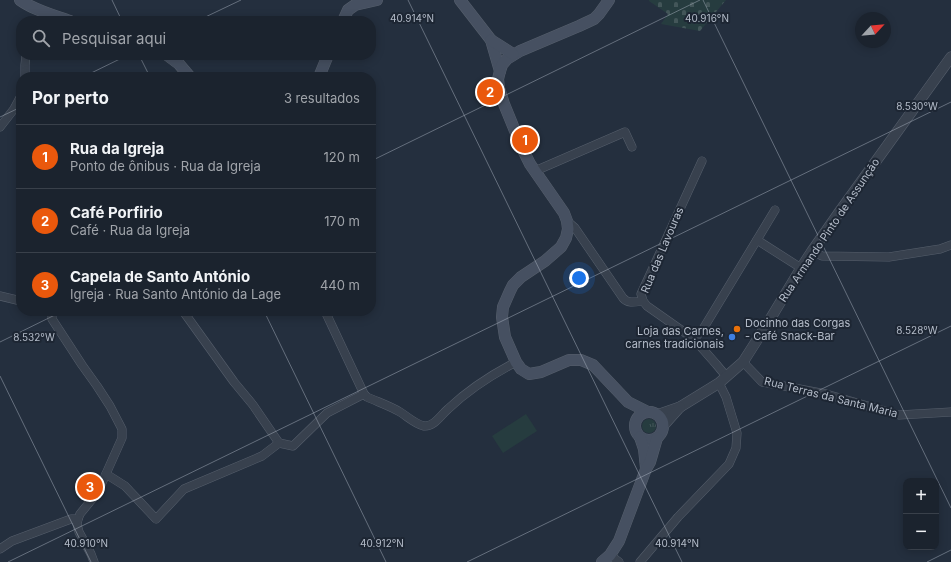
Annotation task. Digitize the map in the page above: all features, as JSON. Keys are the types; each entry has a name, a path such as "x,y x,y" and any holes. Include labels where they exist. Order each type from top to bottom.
{"main road":[{"path":"20,0 42,16"},
{"path":"346,16 348,10 355,5 377,0"},
{"path":"460,0 490,40 500,71"},
{"path":"609,0 594,19 513,54 502,65 498,79 504,104 522,148 535,171 564,213 567,220 568,229 566,238 561,247 521,277 514,285 507,298 503,312 503,326 505,337 516,362 521,369 529,374 541,372 568,360 581,360 593,365 628,402 660,418 663,426 662,431 656,438 650,462 610,560"},
{"path":"490,40 513,54"},
{"path":"174,60 186,72"},
{"path":"320,72 326,60"},
{"path":"628,402 635,424 635,429 643,445 646,469"},
{"path":"635,424 636,420 643,413 652,413"},
{"path":"640,437 648,440 656,438"}],"street":[{"name":"Rua Armando Pinto de Assunção","path":"663,426 680,407 723,380 743,362 812,251 951,57"},
{"path":"25,72 26,60"},
{"path":"0,127 16,105"},
{"path":"535,171 625,132 632,147"},
{"name":"Rua das Lavouras","path":"640,562 678,517 729,464 736,448 737,434 726,397 723,380 716,364 694,339 647,306 643,301 641,294 702,161"},
{"path":"694,339 703,329 775,210"},
{"path":"567,220 575,228 622,298 625,301 630,302 643,301"},
{"path":"758,240 801,268"},
{"path":"812,251 822,256 889,257 940,249 951,245"},
{"path":"0,296 16,300"},
{"path":"53,316 106,400 122,429 122,438 106,474 97,492 78,519 77,524 79,532 94,562"},
{"path":"187,316 234,382 253,405 279,443 293,446 327,413 364,394"},
{"path":"327,316 364,394 367,397 400,412 418,424 426,426 432,424 448,408 470,390 490,376 516,362"},
{"name":"Rua Terras da Santa Maria","path":"743,362 762,382 826,394 899,415 951,412"},
{"name":"Rua Armando Pinto de Assunção","path":"652,413 680,407"},
{"path":"106,474 125,486 156,519 184,489 262,456 279,443"},
{"path":"0,549 12,541 71,519 78,519"}],"green space":[{"path":"649,0 726,0 700,31 661,24 668,14"},
{"path":"526,414 537,431 503,453 492,436"},
{"path":"649,419 654,421 656,426 654,431 649,433 644,431 642,426 644,421"}],"place":[{"name":"Café Porfirio","path":"490,92"},
{"name":"Rua da Igreja","path":"525,140"},
{"name":"Docinho das Corgas - Café Snack-Bar","path":"737,329"},
{"name":"Loja das Carnes, carnes tradicionais","path":"732,337"},
{"name":"Capela de Santo António","path":"90,487"}]}
